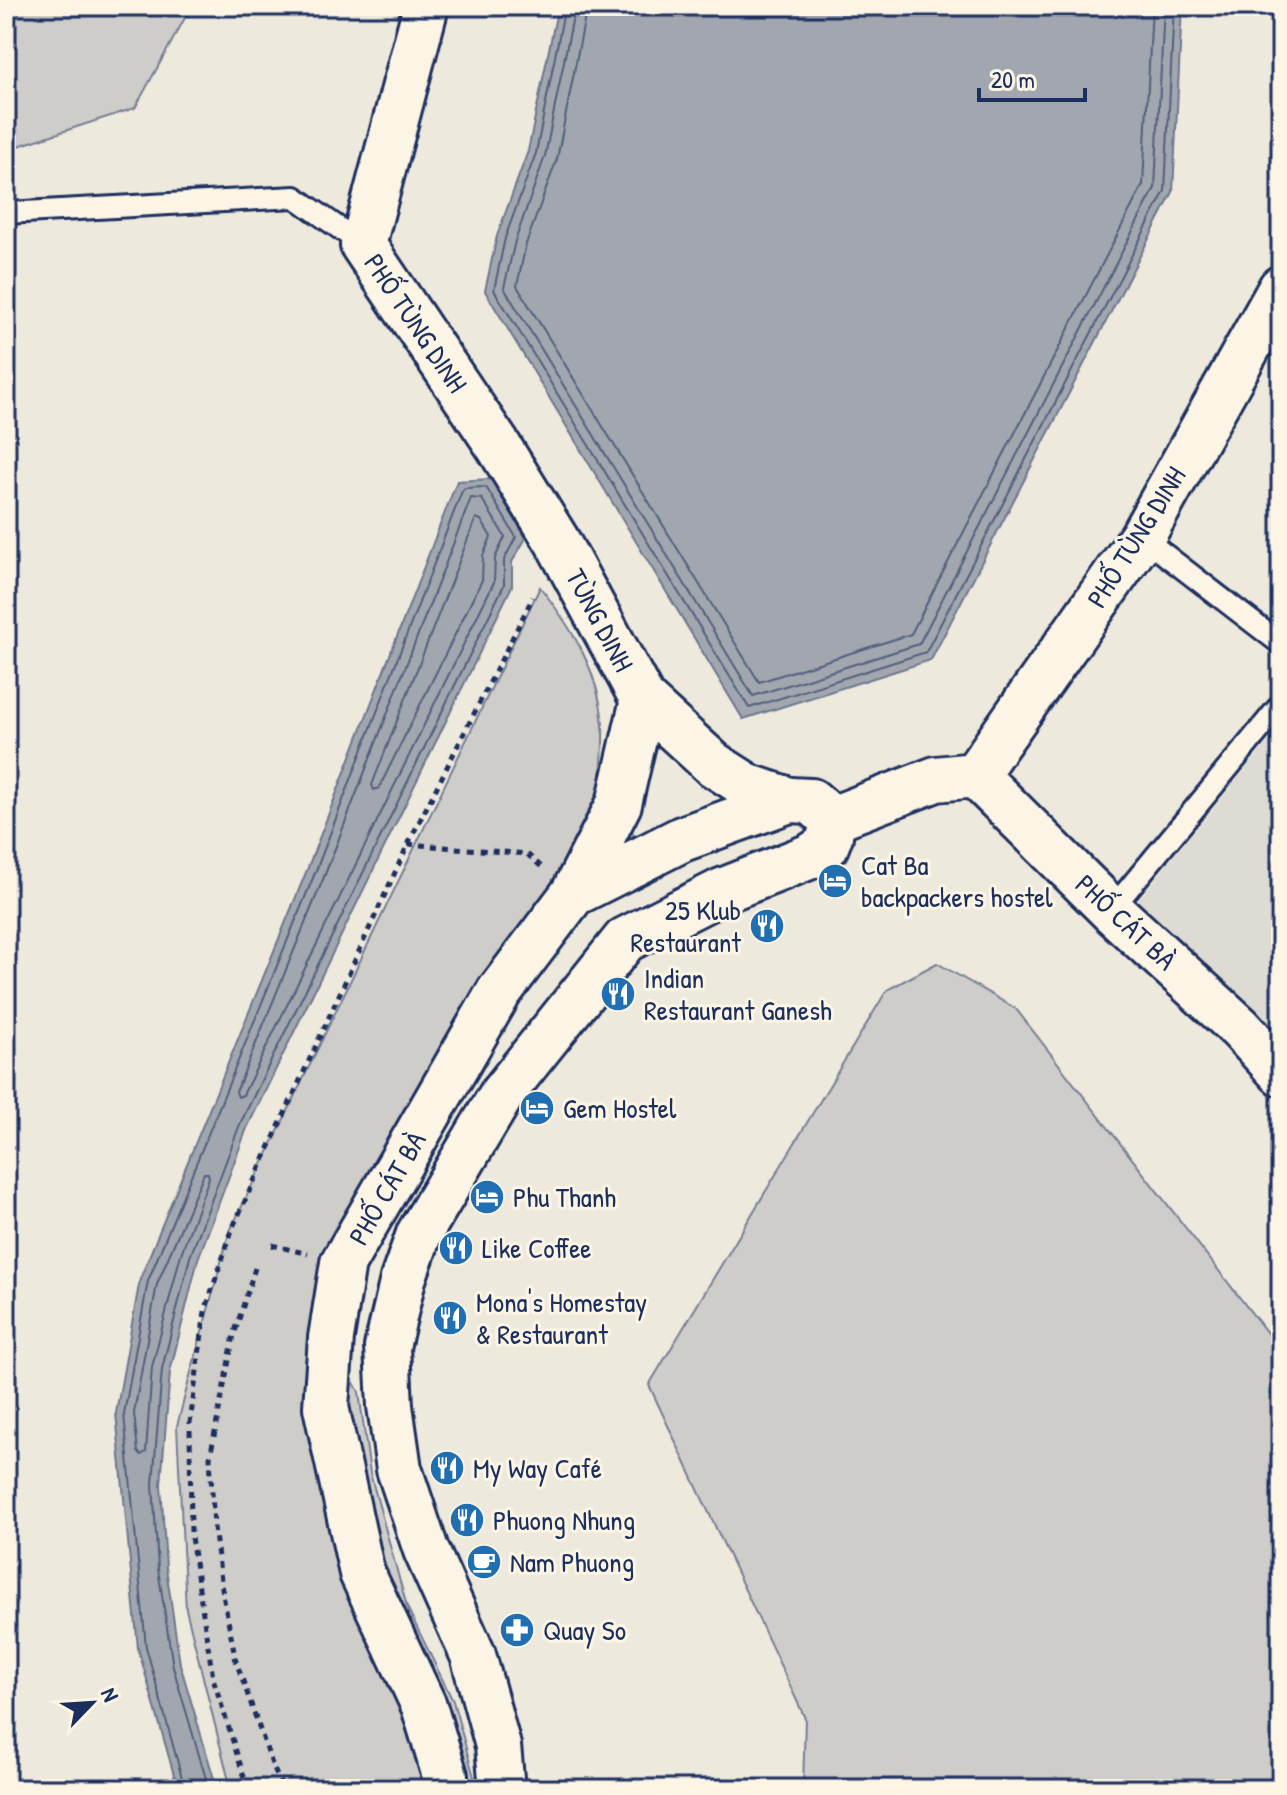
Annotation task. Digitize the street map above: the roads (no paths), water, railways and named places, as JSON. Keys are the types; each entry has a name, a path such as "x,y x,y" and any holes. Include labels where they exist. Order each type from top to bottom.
{"main road":[{"name":"PHỐ TÙNG DINH","path":"426,6 363,245 499,447 557,541"},
{"name":"PHỐ TÙNG DINH","path":"975,775 1142,537 1281,288"},
{"name":"TÙNG DINH","path":"557,541 643,700 713,764 749,787 789,800"},
{"name":"TÙNG DINH","path":"573,894 619,804 643,700"},
{"path":"789,800 811,801 832,819 936,779 975,775"},
{"name":"PHỐ CÁT BÀ","path":"975,775 1111,910 1240,1028 1281,1073"},
{"name":"PHỐ CÁT BÀ","path":"446,1789 424,1706 362,1573 326,1407 331,1338 343,1263 499,992 573,894 682,839 789,800"},
{"name":"PHỐ CÁT BÀ","path":"502,1789 498,1746 473,1655 426,1550 399,1469 390,1406 387,1347 403,1279 419,1234 502,1094 625,940 722,891 811,856 826,846 832,819"},
{"path":"573,894 625,940"},
{"path":"331,1338 387,1347"}],"lane":[{"path":"6,213 295,197 363,245"},
{"path":"1142,537 1281,644"},
{"path":"1111,910 1281,704"}],"water":[{"path":"558,6 1182,6 1173,192 931,660 743,719 485,291 497,236 528,151"},
{"path":"491,479 526,538 512,562 512,586 247,1128 198,1259 170,1372 161,1484 166,1568 180,1664 217,1789 178,1789 138,1648 116,1413 140,1279 307,870 457,481"}],"place":[{"name":"Cat Ba backpackers hostel","path":"835,881"},
{"name":"25 Klub Restaurant","path":"767,926"},
{"name":"Indian Restaurant Ganesh","path":"618,994"},
{"name":"Gem Hostel","path":"537,1108"},
{"name":"Phu Thanh","path":"487,1197"},
{"name":"Like Coffee","path":"456,1248"},
{"name":"Mona's Homestay & Restaurant","path":"450,1318"},
{"name":"My Way Café","path":"447,1468"},
{"name":"Phuong Nhung","path":"467,1520"},
{"name":"Nam Phuong","path":"484,1562"},
{"name":"Quay So","path":"517,1630"}]}
